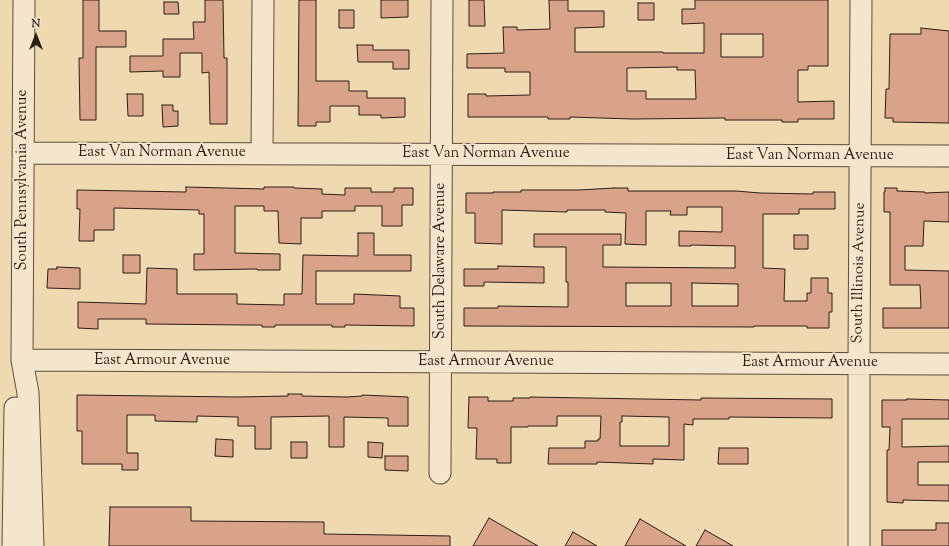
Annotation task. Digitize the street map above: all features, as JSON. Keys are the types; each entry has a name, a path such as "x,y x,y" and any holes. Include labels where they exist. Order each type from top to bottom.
{"street":[{"name":"South Pennsylvania Avenue","path":"24,0 22,360 28,393 32,546"},
{"path":"262,154 263,0"},
{"name":"South Delaware Avenue","path":"440,473 442,0"},
{"name":"South Illinois Avenue","path":"859,546 861,0"},
{"name":"East Van Norman Avenue","path":"23,152 949,156"},
{"name":"South Pennsylvania Avenue","path":"13,546 15,392 22,360"},
{"name":"East Armour Avenue","path":"22,360 949,364"}],"building":[{"path":"83,0 99,0 99,31 126,31 126,47 96,47 96,120 80,120 79,58 83,58"},
{"path":"205,0 223,0 224,58 227,58 227,124 210,124 209,72 202,73 202,53 180,53 180,77 163,77 163,71 130,72 130,56 163,56 163,39 194,39 193,22 205,22"},
{"path":"299,0 316,0 316,81 349,81 349,91 367,91 367,98 405,98 405,117 381,118 381,115 359,115 359,106 330,106 330,122 316,122 316,126 298,126"},
{"path":"381,0 408,0 408,17 381,18"},
{"path":"469,0 484,0 485,26 469,26"},
{"path":"549,0 568,0 568,11 604,11 604,27 575,28 575,52 704,53 704,23 682,24 682,9 695,9 695,0 828,0 828,66 808,66 808,70 798,70 798,102 834,101 834,119 798,119 798,122 782,122 782,120 725,120 725,118 633,119 570,117 570,119 548,119 548,117 468,117 468,94 486,94 486,96 530,95 530,72 505,72 505,68 467,68 467,54 504,53 503,27 517,27 517,30 550,29","holes":["721,34 763,34 763,57 721,57","677,67 677,70 695,70 696,99 646,99 646,91 627,91 627,68"]},
{"path":"164,2 178,2 179,14 164,14"},
{"path":"638,3 654,3 654,20 638,20"},
{"path":"339,10 354,10 354,28 339,28"},
{"path":"921,28 949,31 949,123 893,122 893,118 885,118 886,89 889,89 890,34 921,34"},
{"path":"357,45 373,45 373,50 409,50 409,69 393,69 393,62 358,62"},
{"path":"127,94 143,94 143,116 128,116"},
{"path":"162,105 173,105 173,111 178,111 178,126 163,127"},
{"path":"186,187 264,189 264,187 294,187 322,189 322,194 345,195 345,188 371,188 371,192 394,192 394,188 413,188 413,205 402,205 402,226 382,226 382,206 355,206 355,211 322,211 322,218 301,218 301,244 279,243 278,211 264,211 264,206 235,206 235,253 280,254 280,270 194,270 194,254 204,254 204,214 199,214 199,210 114,208 114,230 94,230 94,241 79,241 80,209 77,209 77,190 186,192"},
{"path":"628,188 628,191 736,191 813,194 813,192 835,192 835,209 799,209 799,214 763,214 763,268 785,269 784,301 807,301 807,293 811,293 811,278 828,278 828,293 832,293 832,312 829,312 829,328 807,328 807,326 464,326 464,308 498,308 498,306 568,307 566,247 534,247 534,234 621,234 621,245 603,245 603,267 735,268 735,246 679,246 679,231 722,232 722,207 687,207 687,215 670,215 671,211 646,211 646,245 625,244 626,213 605,212 605,210 567,210 567,212 502,210 502,244 475,243 475,213 466,213 466,193 521,192 521,190","holes":["626,283 671,283 671,306 626,306","692,283 738,284 738,306 692,306"]},
{"path":"885,188 897,188 897,191 925,193 949,192 949,222 924,221 923,246 905,246 905,270 949,271 949,328 883,328 883,308 921,308 920,285 890,285 890,212 884,212"},
{"path":"358,233 374,233 374,255 411,255 411,271 316,271 316,304 354,304 354,294 400,296 400,308 414,308 414,326 345,325 345,327 332,327 332,325 275,325 275,327 262,327 262,325 146,324 146,319 98,319 98,329 78,328 78,302 146,304 147,268 177,269 177,294 237,294 237,304 284,305 284,294 302,294 303,255 358,256"},
{"path":"794,235 808,235 808,249 794,249"},
{"path":"123,255 140,255 140,273 123,273"},
{"path":"498,266 544,267 544,283 484,282 484,286 464,286 464,269 498,269"},
{"path":"57,267 80,268 80,289 47,288 48,269 57,269"},
{"path":"288,394 302,394 302,396 347,397 362,395 408,397 408,426 388,426 388,418 344,417 344,447 329,447 329,416 271,417 271,449 255,449 255,426 238,426 238,417 197,416 197,422 155,421 155,415 127,415 127,453 138,453 138,470 122,470 122,464 82,464 82,431 77,431 77,395 238,397 288,396"},
{"path":"469,397 488,397 488,401 513,401 513,398 530,397 701,400 701,398 832,399 832,418 729,417 729,419 693,419 693,425 684,424 684,460 653,459 653,464 597,462 597,464 548,464 549,448 585,448 585,441 598,441 598,439 600,439 601,416 557,416 557,426 511,427 511,463 497,463 497,459 476,459 477,428 468,428","holes":["622,416 669,417 669,446 620,446 620,422 622,422"]},
{"path":"882,400 949,400 949,419 902,419 902,447 949,446 949,462 918,462 918,485 949,485 949,501 903,500 903,503 887,502 887,450 889,450 890,427 882,427"},
{"path":"216,439 233,440 233,457 215,456"},
{"path":"291,442 307,442 307,458 291,458"},
{"path":"368,442 383,443 382,458 368,457"},
{"path":"719,448 748,448 748,464 718,464"},
{"path":"385,456 408,456 408,471 385,470"},
{"path":"110,507 191,507 191,521 324,522 324,534 450,536 450,546 109,546"},
{"path":"489,518 538,546 473,546"},
{"path":"640,519 686,546 625,546"},
{"path":"936,523 949,523 949,546 882,546 882,530 936,530"},
{"path":"705,530 733,546 696,546"},
{"path":"573,532 597,546 565,546"}]}
